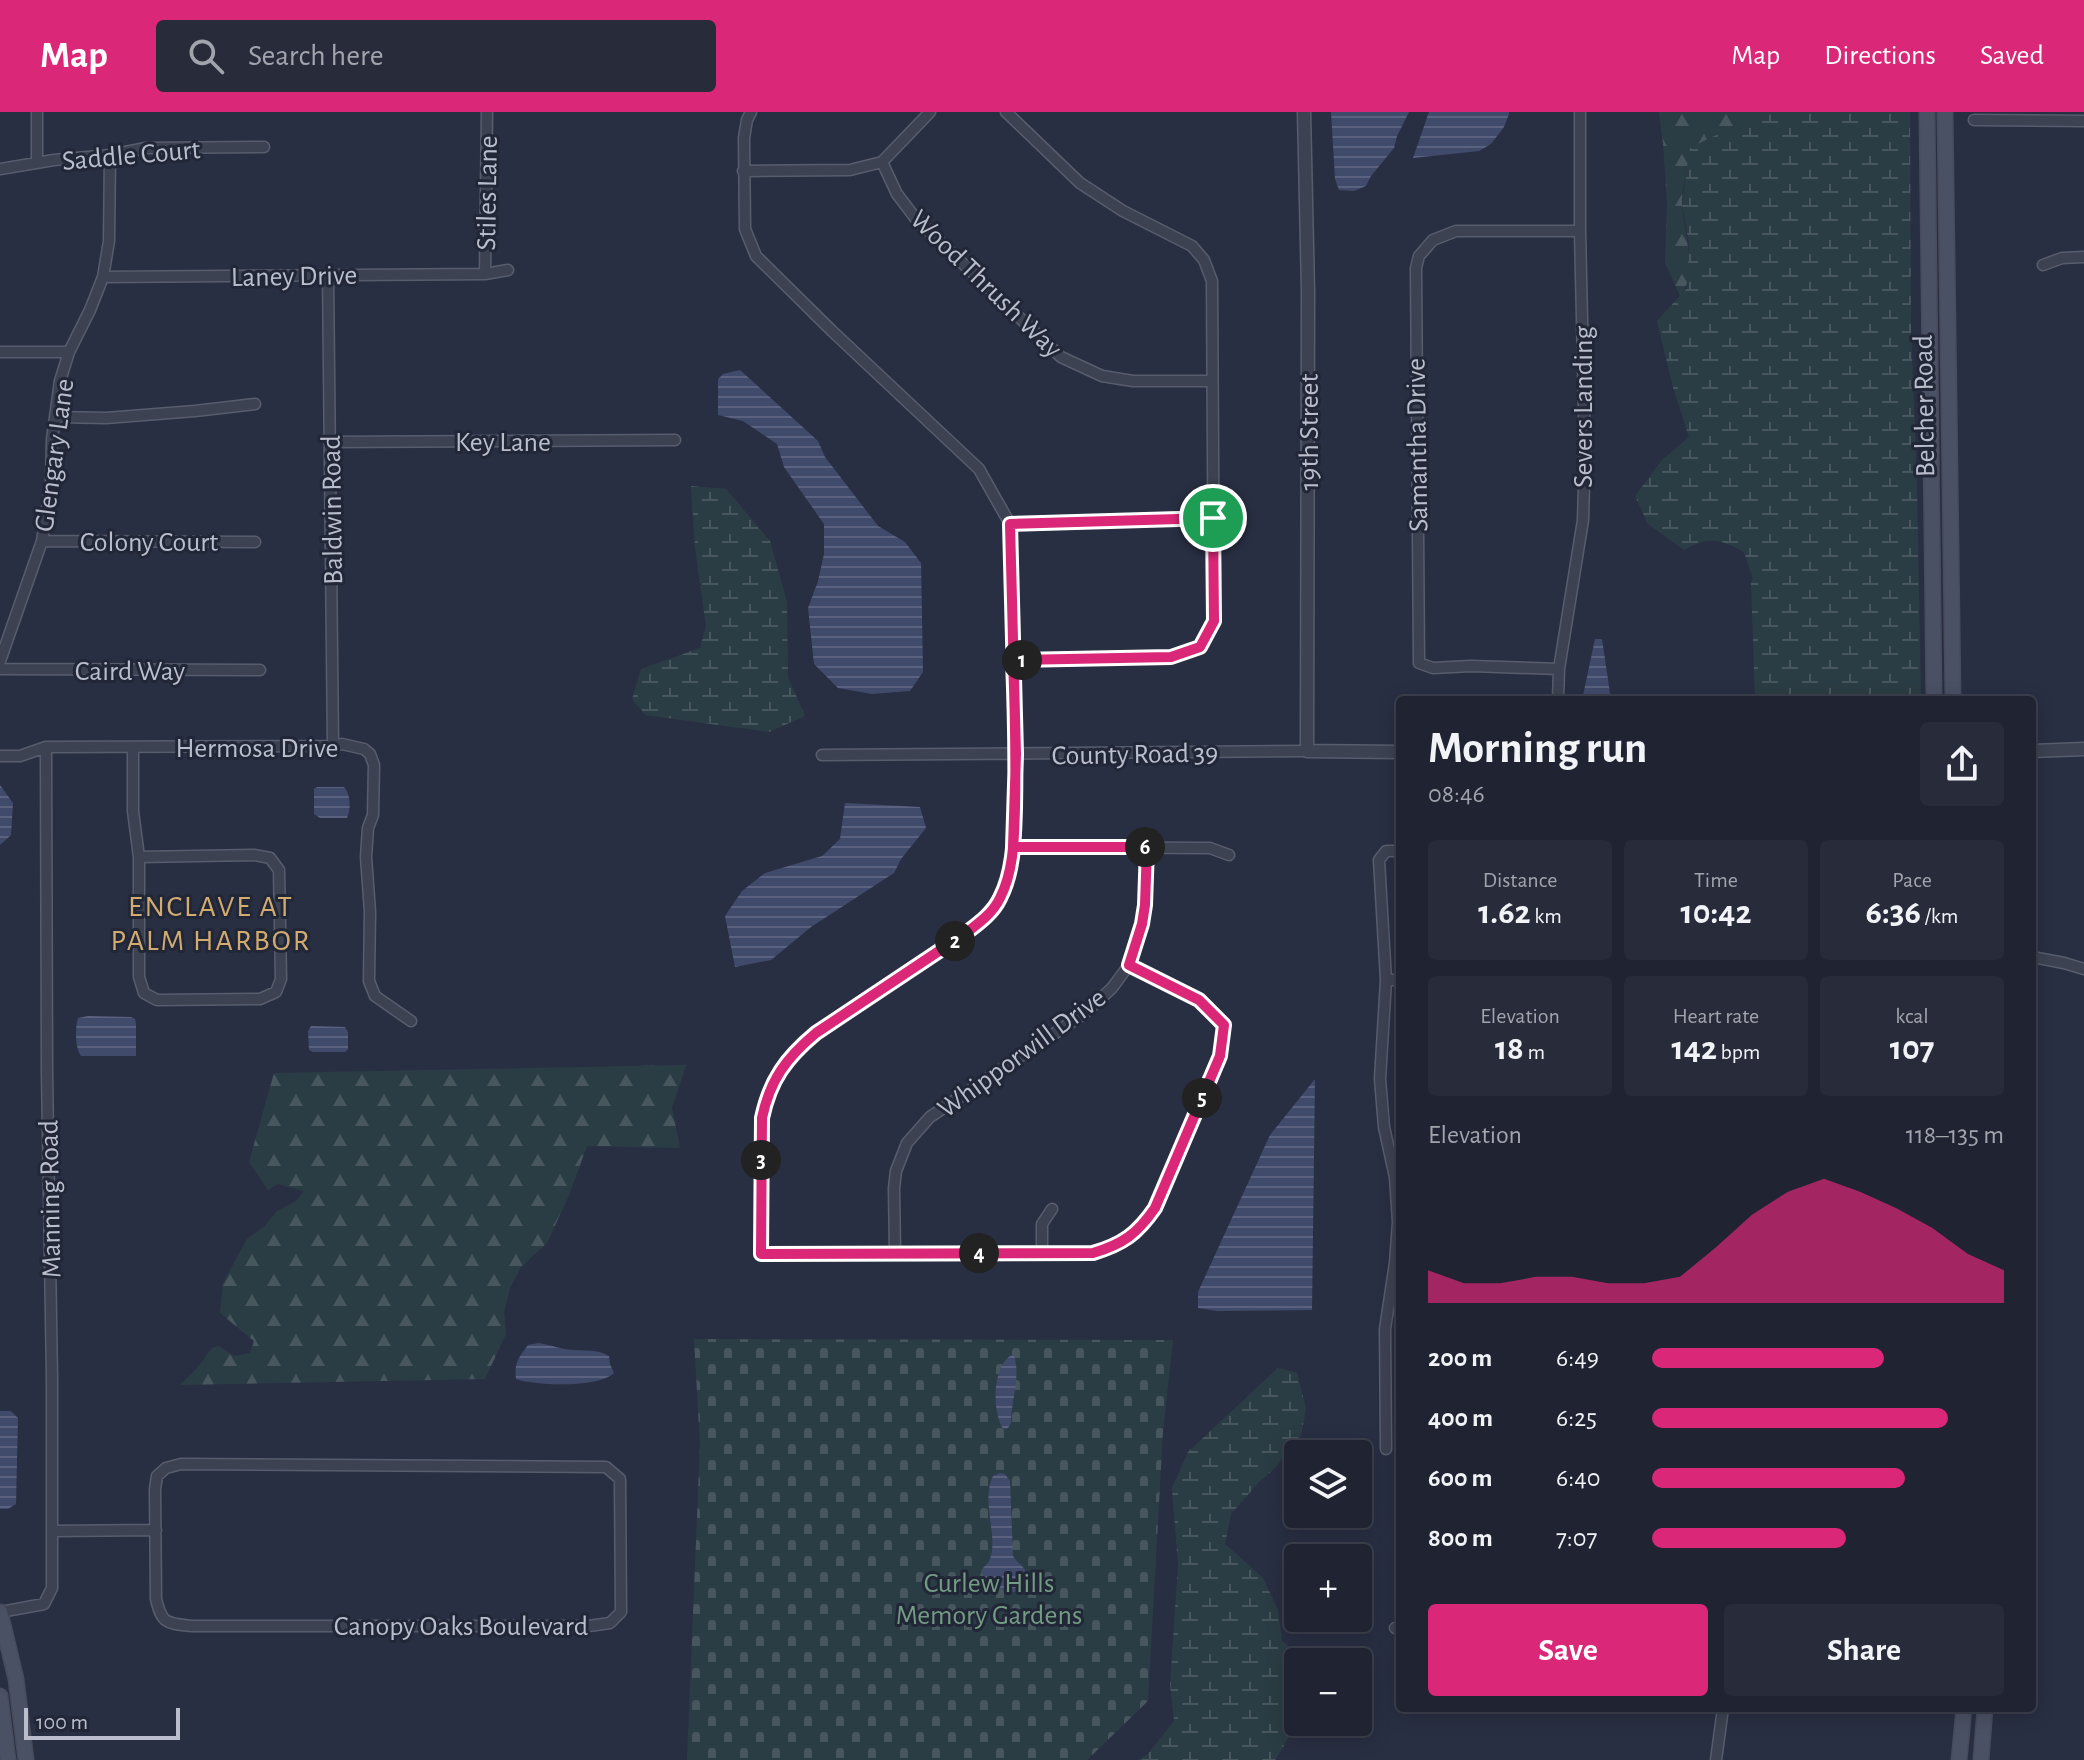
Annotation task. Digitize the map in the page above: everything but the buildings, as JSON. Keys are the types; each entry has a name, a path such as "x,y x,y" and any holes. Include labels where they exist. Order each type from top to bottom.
{"main road":[{"name":"Belcher Road","path":"1927,112 1934,696"},
{"name":"Belcher Road","path":"1945,112 1953,696"},
{"path":"0,1612 16,1679 26,1760"},
{"path":"0,1696 8,1760"},
{"path":"1959,1760 1964,1712"},
{"path":"1981,1760 1985,1712"}],"street":[{"path":"37,112 37,163"},
{"name":"Stiles Lane","path":"485,274 487,112"},
{"path":"751,112 744,138 745,229 756,256 979,469 1010,524 1016,754 1013,847 1007,880 999,900 984,920 816,1033 797,1049 778,1072 762,1118 761,1254 1093,1253 1115,1246 1142,1227 1155,1208 1220,1056 1224,1025 1199,1000 1129,965"},
{"path":"743,171 850,170 882,162 930,112"},
{"path":"1006,112 1080,183 1123,211 1192,246 1204,260 1212,281 1214,621 1200,647 1171,657 1013,660"},
{"name":"19th Street","path":"1304,112 1308,291 1307,751"},
{"name":"Severs Landing","path":"1558,696 1559,669 1583,520 1585,451 1580,112"},
{"path":"1974,120 2084,121"},
{"name":"Saddle Court","path":"0,169 146,148 264,147"},
{"name":"Glengary Lane","path":"0,661 42,541 51,483 52,439 60,381 69,352 103,277 109,241 110,155"},
{"name":"Wood Thrush Way","path":"882,162 897,194 916,219 1061,357 1102,376 1133,381 1211,381"},
{"name":"Samantha Drive","path":"1559,669 1433,668 1419,663 1416,268 1419,256 1433,240 1456,231 1580,231"},
{"path":"2043,265 2062,258 2084,257"},
{"name":"Laney Drive","path":"103,277 485,274 508,270"},
{"name":"Baldwin Road","path":"328,275 333,746"},
{"path":"0,352 69,352"},
{"path":"56,417 106,418 255,404"},
{"name":"Key Lane","path":"330,442 675,440"},
{"path":"1010,524 1213,518"},
{"name":"Colony Court","path":"42,541 255,542"},
{"name":"Caird Way","path":"0,669 260,670"},
{"name":"Hermosa Drive","path":"0,756 20,756 46,747 342,744 364,749 370,754 374,765 373,815 368,828 366,857 370,912 369,981 375,996 411,1021"},
{"name":"Manning Road","path":"0,1612 44,1604 52,1588 46,747"},
{"path":"133,747 133,811 139,857 139,977 144,993 157,1000 260,999 276,992 281,979 279,870 270,858 254,855 139,857"},
{"path":"2036,751 2084,749"},
{"name":"County Road 39","path":"822,755 1396,752"},
{"path":"1013,847 1210,848 1229,855"},
{"name":"Whipporwill Drive","path":"895,1253 894,1188 896,1171 907,1143 930,1117 1085,1013 1112,988 1129,965 1142,924 1147,847"},
{"path":"1396,851 1386,851 1379,860 1386,980 1380,1079 1384,1127 1396,1192"},
{"path":"2036,958 2084,969"},
{"path":"1386,980 1396,980"},
{"path":"1042,1253 1042,1224 1052,1209"},
{"path":"1386,1449 1385,1329 1396,1249"},
{"path":"1386,1400 1396,1398"},
{"name":"Canopy Oaks Boulevard","path":"181,1464 606,1467 620,1479 621,1612 610,1623 589,1626 191,1626 169,1623 160,1616 156,1599 156,1530 157,1476 166,1468 181,1464"},
{"path":"53,1531 156,1530"},
{"path":"1716,1760 1722,1712"}],"green space":[{"path":"1659,112 1782,112 1726,130 1691,148 1682,204 1689,265 1686,287 1680,296 1665,262 1667,204"},
{"path":"1782,112 1910,112 1911,329 1921,696 1755,696 1753,579 1744,552 1714,541 1684,550 1648,524 1635,496 1662,460 1689,437 1657,321 1687,288 1689,244 1682,204 1690,148 1726,130"},
{"path":"691,486 726,489 770,541 787,602 788,677 805,716 769,732 645,715 632,699 641,669 700,648 706,626 695,548"},
{"path":"686,1065 672,1108 680,1148 587,1146 547,1243 521,1267 510,1288 504,1312 506,1334 485,1379 180,1385 212,1348 218,1346 234,1356 250,1353 254,1341 220,1313 223,1283 247,1239 264,1227 277,1211 296,1201 304,1191 278,1184 268,1190 249,1162 274,1073"},
{"name":"Curlew Hills Memory Gardens","path":"694,1339 1173,1340 1163,1431 1148,1701 1087,1760 687,1760 700,1444"},
{"path":"1278,1368 1297,1373 1306,1408 1301,1436 1298,1440 1284,1440 1284,1457 1231,1514 1225,1544 1263,1578 1278,1610 1282,1641 1291,1648 1284,1648 1284,1736 1290,1736 1275,1760 1138,1760 1147,1755 1174,1721 1170,1684 1178,1565 1172,1488 1188,1452"}],"water":[{"path":"1331,112 1409,112 1394,148 1366,186 1354,191 1339,190 1335,179"},
{"path":"1429,112 1509,114 1504,127 1491,144 1479,151 1413,158"},
{"path":"740,370 818,441 825,457 878,526 905,542 921,563 923,672 910,691 872,694 838,688 814,664 808,608 824,554 824,524 784,467 777,444 743,421 718,415 718,379 723,374"},
{"path":"1595,639 1602,639 1610,696 1583,696"},
{"path":"0,785 13,803 11,835 0,845"},
{"path":"344,787 350,802 347,818 320,818 314,814 314,789"},
{"path":"845,803 920,807 926,828 901,859 894,873 811,927 771,960 735,967 725,916 742,891 765,873 822,856 840,839"},
{"path":"78,1018 135,1019 136,1056 81,1056 77,1043 77,1022"},
{"path":"311,1026 345,1027 348,1049 345,1052 309,1050 308,1031"},
{"path":"1315,1079 1312,1310 1217,1311 1198,1308 1198,1292 1270,1135"},
{"path":"539,1343 609,1356 614,1373 595,1381 567,1384 516,1379 522,1353 528,1345"},
{"path":"1011,1355 1014,1355 1016,1363 1016,1380 1011,1423 1003,1429 997,1412 997,1379"},
{"path":"0,1411 11,1411 18,1418 16,1504 8,1509 0,1509"},
{"path":"1000,1473 1010,1481 1013,1556 1028,1577 1027,1585 1017,1592 1000,1589 981,1571 992,1552 990,1486 993,1476"}],"district":[{"name":"ENCLAVE AT PALM HARBOR","path":"211,923"}],"route":[{"path":"1213,518 1010,524 1013,660 1016,754 1013,847 1147,847 1145,905 1129,965 1199,1000 1224,1025 1220,1056 1155,1208 1133,1234 1115,1246 1093,1253 761,1254 762,1118 778,1072 797,1049 816,1033 984,920 999,900 1007,880 1013,847 1016,754 1013,660 1171,657 1200,647 1214,621 1213,518"}]}
